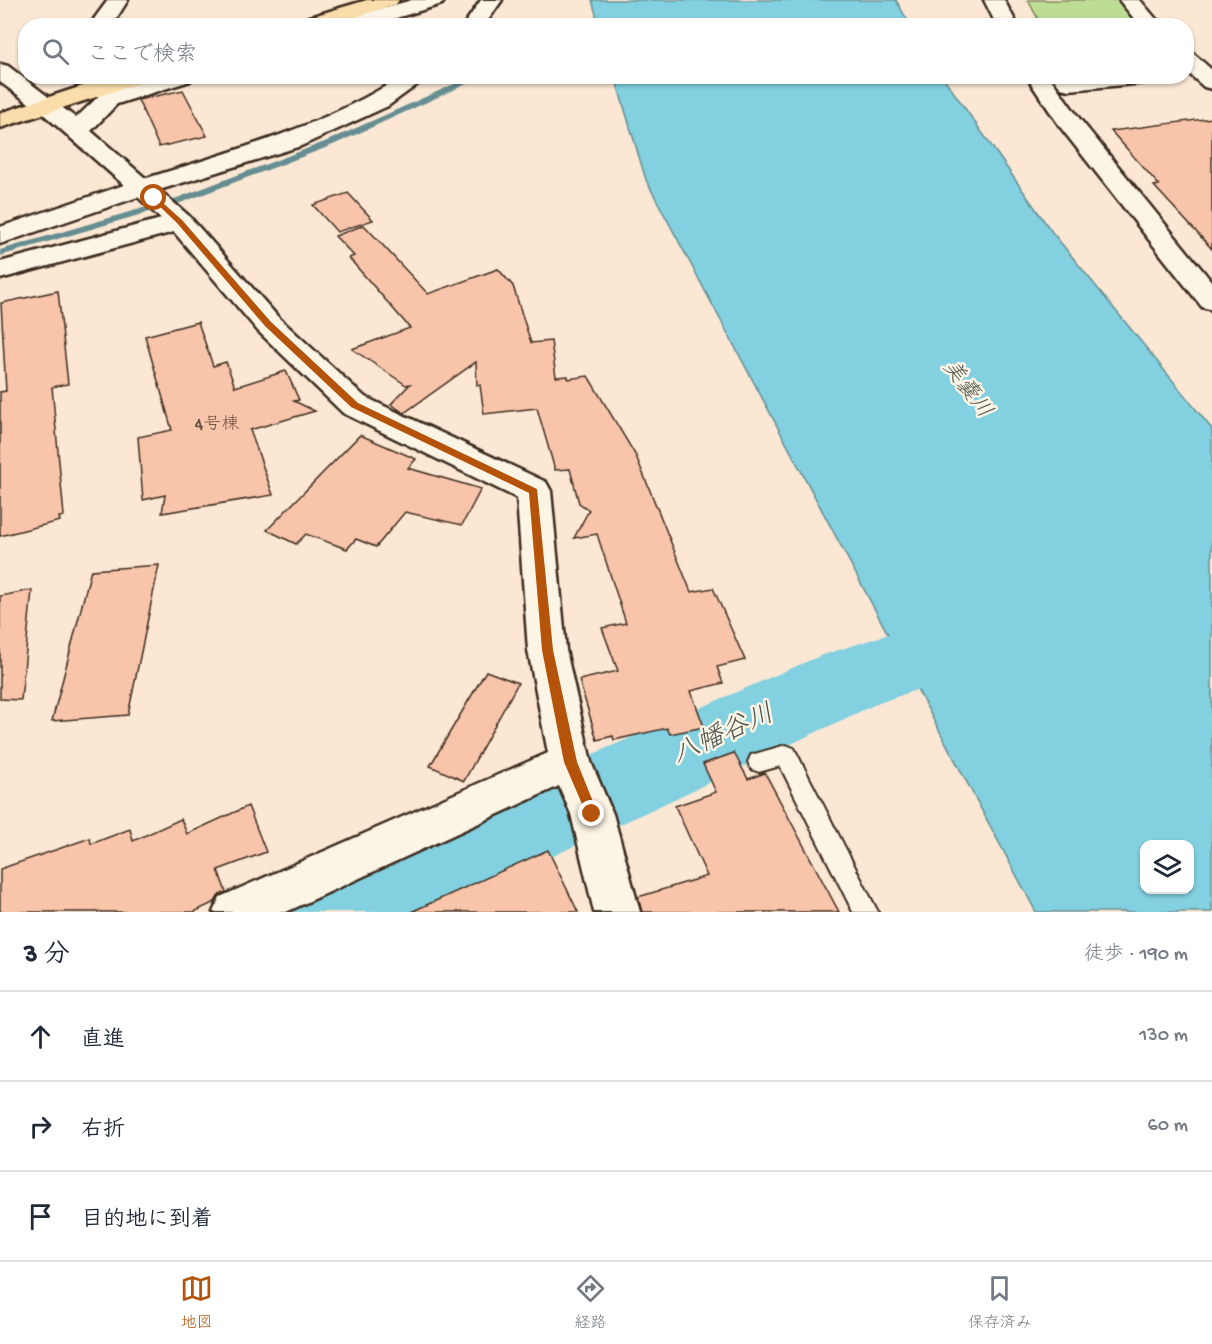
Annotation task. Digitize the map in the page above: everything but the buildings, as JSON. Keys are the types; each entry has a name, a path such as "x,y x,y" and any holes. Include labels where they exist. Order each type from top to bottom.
{"main road":[{"path":"330,18 389,0"},
{"path":"0,121 111,84"}],"street":[{"path":"106,18 118,0"},
{"path":"373,18 435,0"},
{"path":"479,18 492,0"},
{"path":"994,0 1004,18"},
{"path":"1130,0 1145,18"},
{"path":"0,72 48,106 149,192 178,220 268,324 354,405 534,491 547,650 570,762 592,814 617,912"},
{"path":"77,131 109,99 157,84"},
{"path":"0,236 149,192 292,141 380,101 406,84"},
{"path":"1043,84 1070,123 1212,301"},
{"path":"0,271 178,220"},
{"path":"236,912 570,762"}],"lane":[{"path":"759,762 786,755 866,912"}],"green space":[{"path":"1028,0 1118,0 1135,18 1037,18"}],"water":[{"path":"592,0 896,0 906,18 597,18"},
{"name":"美嚢川","path":"617,84 948,84 1052,232 1212,429 1212,912 1036,912 646,180"}],"waterway":[{"path":"0,253 180,200 330,143 462,84"},
{"name":"八幡谷川","path":"334,912 848,680 989,633"}],"route":[{"path":"154,198 180,222 268,324 354,405 534,491 547,650 570,762 592,814"}]}
